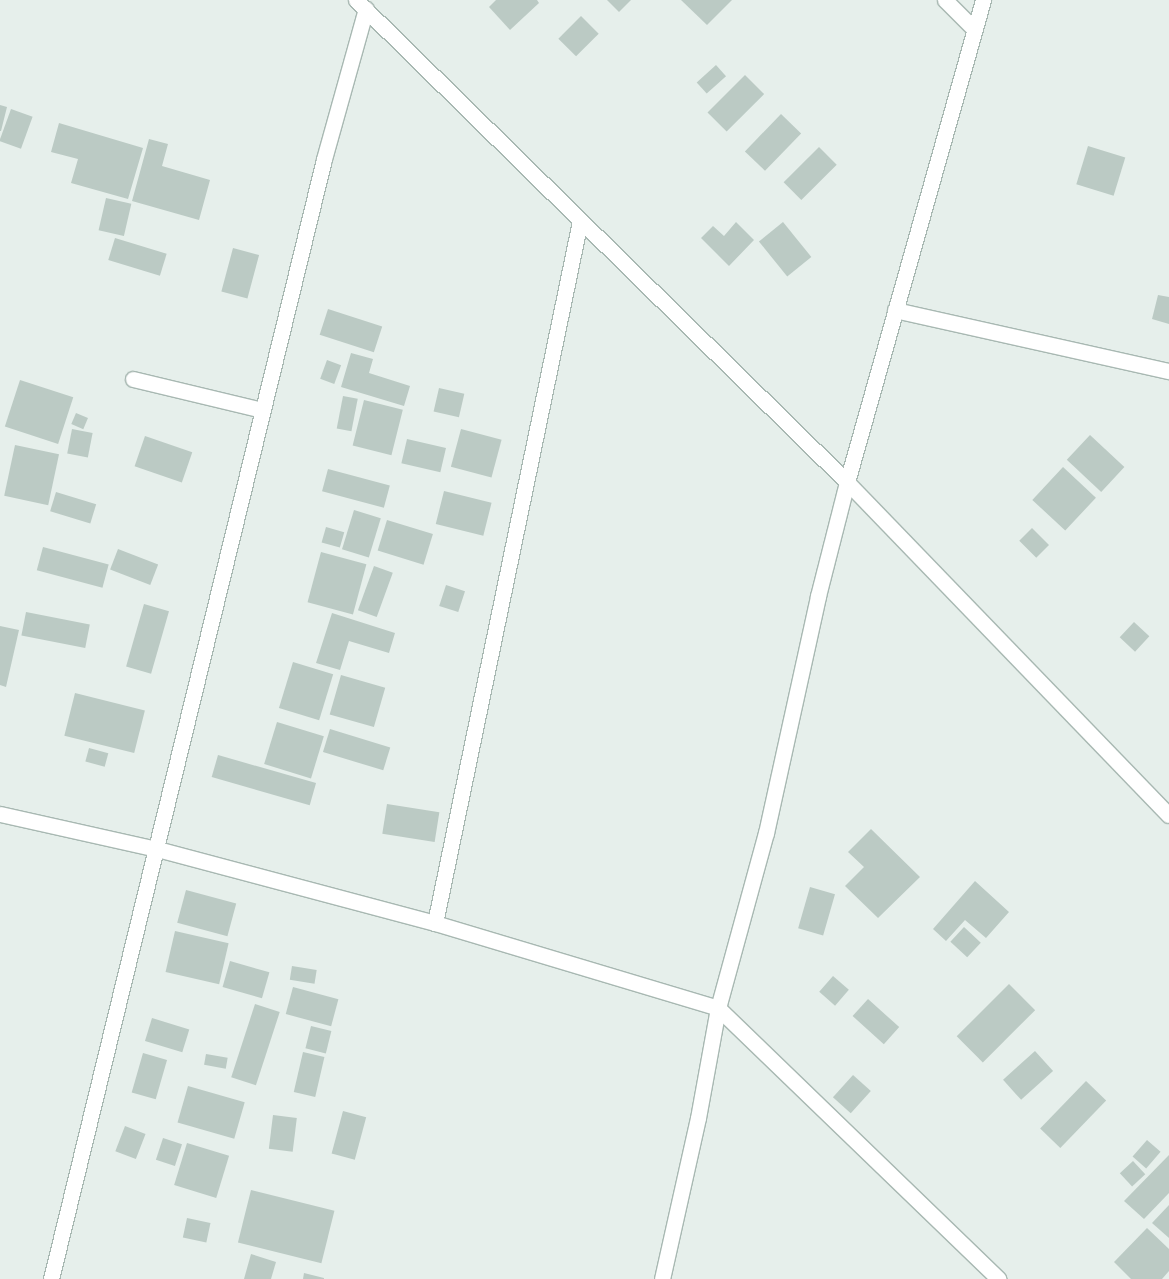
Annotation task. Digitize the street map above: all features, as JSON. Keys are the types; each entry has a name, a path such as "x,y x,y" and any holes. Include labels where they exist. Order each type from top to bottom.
{"street":[{"path":"945,0 974,29"},
{"path":"662,1279 698,1118 718,1008 766,832 847,482 982,0"},
{"path":"361,4 847,482 1169,815"},
{"path":"51,1279 361,4"},
{"path":"435,923 580,221"},
{"path":"895,310 1169,371"},
{"path":"133,379 262,410"},
{"path":"0,814 157,849 435,923 718,1008 1000,1279"}],"building":[{"path":"496,0 537,0 539,3 510,30 489,7"},
{"path":"607,0 631,0 619,12"},
{"path":"681,0 732,0 707,25"},
{"path":"581,16 599,34 576,56 558,39"},
{"path":"716,65 726,76 707,94 697,82"},
{"path":"745,75 764,94 727,132 708,112"},
{"path":"0,105 7,107 1,131 0,131"},
{"path":"11,109 33,117 21,149 0,141"},
{"path":"781,114 801,133 765,171 745,151"},
{"path":"59,123 143,148 128,199 71,183 78,159 51,152"},
{"path":"149,139 168,144 162,166 210,180 199,220 132,201"},
{"path":"1088,146 1125,157 1114,196 1076,184"},
{"path":"819,147 837,165 801,200 784,182"},
{"path":"106,198 131,204 124,236 99,230"},
{"path":"736,222 754,240 729,266 701,238 713,226 724,236"},
{"path":"783,222 811,257 787,276 759,242"},
{"path":"115,238 167,254 160,276 108,260"},
{"path":"233,248 259,255 247,298 221,291"},
{"path":"1158,295 1169,297 1169,324 1152,319"},
{"path":"328,309 382,327 374,352 320,335"},
{"path":"351,353 373,359 369,373 410,386 404,406 341,387"},
{"path":"327,360 341,365 334,384 320,379"},
{"path":"20,380 73,397 58,444 5,427"},
{"path":"439,388 464,394 459,417 434,411"},
{"path":"343,396 358,399 351,431 337,428"},
{"path":"364,400 403,410 391,455 353,446"},
{"path":"76,413 88,418 83,429 71,424"},
{"path":"72,429 93,433 88,458 67,454"},
{"path":"461,429 502,440 491,478 451,467"},
{"path":"1090,435 1124,467 1101,492 1067,460"},
{"path":"145,436 192,452 182,483 135,466"},
{"path":"407,439 446,448 440,472 401,463"},
{"path":"15,445 59,454 48,505 4,496"},
{"path":"1063,467 1096,498 1065,531 1032,500"},
{"path":"328,469 390,486 384,508 322,491"},
{"path":"444,491 492,503 483,536 436,524"},
{"path":"56,492 96,504 90,523 50,511"},
{"path":"354,510 381,518 369,557 342,549"},
{"path":"387,520 433,534 424,565 378,551"},
{"path":"326,527 344,532 340,548 322,542"},
{"path":"1032,528 1049,545 1036,558 1019,541"},
{"path":"43,547 109,565 102,588 37,570"},
{"path":"118,549 158,564 150,585 110,570"},
{"path":"321,552 366,564 353,614 308,602"},
{"path":"374,566 393,573 377,617 358,610"},
{"path":"446,585 465,591 458,612 439,606"},
{"path":"144,604 169,611 151,674 126,666"},
{"path":"26,612 90,624 85,648 21,636"},
{"path":"332,613 395,633 389,653 349,641 340,670 316,663"},
{"path":"1134,622 1149,636 1135,652 1120,637"},
{"path":"0,626 19,630 6,687 0,685"},
{"path":"293,662 333,674 319,720 279,708"},
{"path":"341,675 385,688 374,727 330,714"},
{"path":"75,693 145,710 134,753 64,736"},
{"path":"277,722 324,736 311,778 264,764"},
{"path":"330,729 390,747 383,770 323,752"},
{"path":"89,748 108,753 105,767 85,762"},
{"path":"218,755 316,783 310,805 212,777"},
{"path":"387,804 439,812 435,842 382,834"},
{"path":"871,829 920,877 878,918 845,886 864,867 848,852"},
{"path":"975,881 1009,912 986,938 965,920 946,941 933,929"},
{"path":"810,887 835,894 823,936 798,928"},
{"path":"186,890 236,903 227,936 177,923"},
{"path":"964,927 981,943 967,957 950,942"},
{"path":"175,931 229,943 219,984 166,972"},
{"path":"230,961 269,972 262,998 223,987"},
{"path":"292,966 317,970 315,984 290,980"},
{"path":"833,976 849,990 835,1006 819,992"},
{"path":"1009,984 1035,1010 983,1062 957,1036"},
{"path":"293,987 338,999 331,1026 286,1014"},
{"path":"868,999 899,1027 884,1044 853,1016"},
{"path":"255,1004 280,1012 256,1085 231,1077"},
{"path":"152,1018 189,1029 182,1052 145,1041"},
{"path":"311,1026 331,1031 326,1053 305,1048"},
{"path":"1035,1051 1053,1071 1021,1100 1003,1080"},
{"path":"303,1052 324,1057 315,1097 294,1092"},
{"path":"143,1053 167,1060 156,1099 132,1092"},
{"path":"206,1054 228,1058 226,1069 204,1065"},
{"path":"853,1075 871,1091 851,1113 833,1097"},
{"path":"1086,1081 1106,1100 1060,1148 1040,1128"},
{"path":"188,1086 245,1102 234,1139 178,1123"},
{"path":"343,1111 366,1117 355,1160 332,1154"},
{"path":"273,1115 297,1118 293,1152 269,1149"},
{"path":"125,1126 146,1134 136,1159 115,1151"},
{"path":"163,1138 182,1144 175,1166 156,1160"},
{"path":"1147,1140 1161,1152 1146,1168 1133,1157"},
{"path":"187,1143 229,1156 216,1198 174,1185"},
{"path":"1169,1155 1169,1193 1144,1219 1124,1201"},
{"path":"1133,1161 1145,1174 1132,1186 1120,1173"},
{"path":"251,1190 334,1211 321,1263 238,1242"},
{"path":"1169,1205 1169,1238 1152,1223"},
{"path":"187,1218 210,1223 206,1243 183,1238"},
{"path":"1147,1228 1169,1249 1169,1271 1162,1279 1131,1279 1114,1262"},
{"path":"251,1254 276,1262 271,1279 244,1279"},
{"path":"304,1273 324,1278 324,1279 303,1279"}]}
